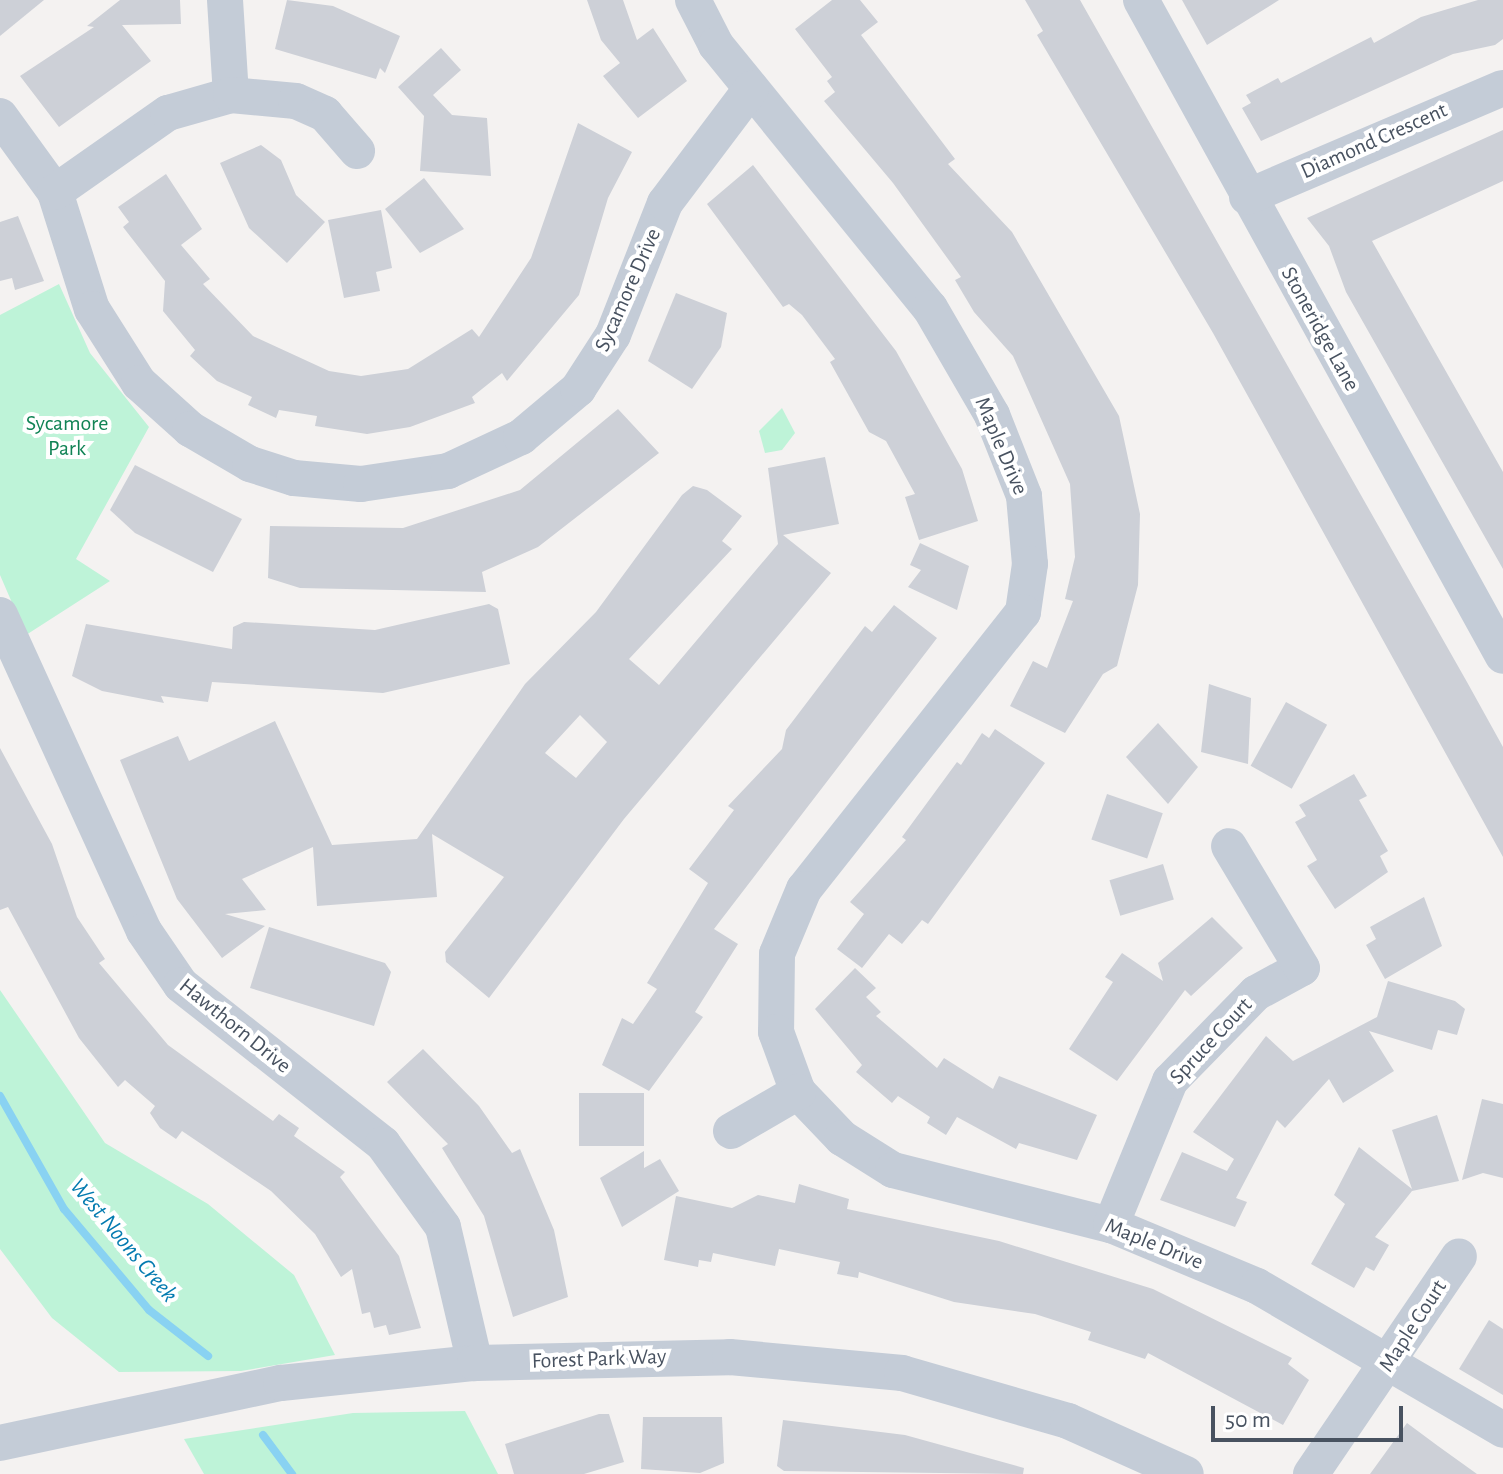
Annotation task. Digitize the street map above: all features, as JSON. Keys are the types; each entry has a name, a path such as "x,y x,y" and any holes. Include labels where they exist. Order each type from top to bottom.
{"street":[{"path":"225,0 231,95"},
{"name":"Maple Drive","path":"693,0 751,89 930,308 992,415 1024,496 1030,564 1023,612 804,889 777,954 776,1032 798,1092 842,1138 893,1170 1111,1225 1257,1286 1503,1430"},
{"name":"Stoneridge Lane","path":"1141,0 1503,656"},
{"name":"Diamond Crescent","path":"1247,197 1503,88"},
{"name":"Sycamore Drive","path":"0,116 55,192 105,336 163,407 250,464 294,478 361,484 448,471 521,437 578,389 613,335 665,203 751,89"},
{"path":"55,192 168,113 231,95 296,101 325,114 357,151"},
{"name":"Hawthorn Drive","path":"0,615 144,931 181,985 383,1144 443,1227 475,1363"},
{"name":"Spruce Court","path":"1111,1225 1170,1081 1256,993 1302,968 1229,846"},
{"path":"731,1131 798,1092"},
{"name":"Maple Court","path":"1311,1474 1459,1256"},
{"name":"Forest Park Way","path":"0,1443 281,1383 475,1363 714,1357 902,1373 1068,1421 1186,1474"}],"green space":[{"name":"Sycamore Park","path":"59,284 90,353 149,427 76,559 110,581 26,635 0,575 0,315"},
{"path":"782,408 795,433 782,450 765,453 759,431"},
{"path":"0,990 105,1143 208,1204 294,1275 335,1355 241,1371 119,1372 52,1318 0,1249"},
{"path":"465,1411 498,1474 204,1474 184,1439 353,1413"}],"building":[{"path":"0,0 44,0 0,36"},
{"path":"120,0 180,0 181,24 122,25 151,61 59,127 20,76 94,27 87,26"},
{"path":"287,0 333,6 400,36 385,73 380,68 376,79 275,49"},
{"path":"587,0 623,0 637,40 653,28 687,81 638,118 603,76 620,63 601,40"},
{"path":"832,0 860,0 878,22 861,35 955,159 948,164 1012,232 1119,416 1140,514 1138,585 1117,666 1103,674 1065,733 1010,706 1033,661 1047,668 1073,601 1065,599 1075,557 1070,484 1013,356 974,312 955,280 961,277 893,183 824,101 835,92 827,81 832,77 795,29"},
{"path":"1025,0 1080,0 1467,682 1503,747 1503,857 1213,333 1037,35 1043,31"},
{"path":"1182,0 1279,0 1207,45"},
{"path":"1478,0 1503,0 1503,39 1495,45 1453,54 1261,141 1242,108 1251,103 1246,95 1278,78 1281,83 1371,37 1374,43 1421,17"},
{"path":"441,48 461,70 433,95 452,115 487,118 491,176 420,171 424,116 398,87"},
{"path":"578,123 632,152 608,198 579,295 507,381 502,373 472,397 475,403 410,427 367,434 315,426 317,416 279,410 276,418 248,405 252,397 217,381 190,356 195,350 163,311 165,281 123,227 129,222 118,207 166,174 202,229 181,245 210,279 203,284 253,336 329,371 361,376 408,369 472,329 479,337 531,258"},
{"path":"1503,130 1503,181 1372,241 1503,472 1503,569 1346,292 1329,246 1307,218"},
{"path":"261,145 281,160 296,195 325,222 287,263 249,228 220,163"},
{"path":"753,165 896,351 962,469 978,521 919,540 905,497 915,494 886,441 869,432 830,362 835,359 802,315 789,304 783,307 707,204"},
{"path":"424,178 464,229 420,253 385,209"},
{"path":"381,210 392,268 376,272 380,291 344,298 328,220"},
{"path":"18,216 44,281 15,290 12,278 0,281 0,222"},
{"path":"676,293 727,313 721,347 692,389 648,361"},
{"path":"618,409 659,453 538,547 482,572 486,592 300,588 268,578 270,526 403,528 520,490"},
{"path":"825,457 839,524 783,535 831,573 624,819 489,998 446,962 445,952 504,877 432,834 437,897 317,906 313,847 242,879 266,910 225,914 265,926 222,958 177,899 120,760 178,736 189,761 275,721 332,845 417,839 525,684 596,612 682,495 693,486 707,490 742,516 722,541 732,549 629,659 659,685 778,544 768,468","holes":["580,715 607,742 576,778 545,753"]},
{"path":"135,465 242,519 213,572 135,533 110,510"},
{"path":"920,543 969,566 957,610 908,587 921,570 910,565"},
{"path":"489,604 498,609 510,664 383,693 212,682 208,702 161,696 164,703 102,691 72,676 86,624 232,649 233,627 244,622 375,630"},
{"path":"894,605 937,638 714,929 738,944 695,1012 703,1017 649,1091 602,1065 622,1018 633,1024 657,989 647,983 708,883 689,869 734,810 728,806 782,749 786,730 865,626 872,632"},
{"path":"1209,684 1251,698 1248,764 1201,752"},
{"path":"1286,702 1327,725 1292,789 1251,766"},
{"path":"1158,723 1198,767 1168,804 1126,757"},
{"path":"995,729 1045,763 928,924 922,920 902,944 889,934 862,968 837,949 864,914 850,902 906,840 902,837 957,762 961,765 982,733 989,738"},
{"path":"0,748 52,844 77,917 105,959 99,963 168,1045 273,1121 279,1114 299,1128 294,1136 345,1172 340,1177 399,1256 421,1328 389,1335 386,1325 374,1328 370,1312 362,1314 352,1269 341,1277 315,1234 271,1191 182,1131 176,1139 160,1128 150,1113 155,1106 125,1080 118,1087 79,1038 8,907 0,910"},
{"path":"1354,774 1367,796 1359,800 1388,851 1380,856 1388,872 1335,909 1307,866 1317,860 1295,822 1306,816 1299,805"},
{"path":"1107,794 1163,813 1147,859 1091,839"},
{"path":"1163,864 1174,899 1120,916 1109,880"},
{"path":"1424,897 1442,946 1385,979 1366,945 1376,939 1370,927"},
{"path":"1212,917 1243,948 1191,996 1185,990 1117,1081 1069,1049 1113,982 1105,977 1122,953 1163,981 1158,963"},
{"path":"269,927 385,963 391,972 374,1026 250,988"},
{"path":"855,968 876,988 866,997 881,1012 876,1016 937,1068 944,1058 993,1089 999,1076 1097,1115 1077,1160 1019,1143 1016,1149 957,1117 946,1135 927,1123 930,1117 898,1096 892,1103 856,1072 862,1065 815,1009"},
{"path":"1388,981 1455,1001 1465,1009 1457,1035 1438,1030 1432,1050 1369,1031 1394,1071 1343,1103 1329,1079 1285,1128 1277,1120 1236,1198 1247,1202 1235,1227 1160,1200 1182,1152 1227,1171 1234,1159 1193,1132 1266,1036 1293,1061 1377,1017"},
{"path":"423,1049 479,1106 512,1153 520,1149 554,1230 568,1297 513,1317 484,1216 442,1148 448,1144 387,1082"},
{"path":"579,1093 644,1093 644,1146 579,1146"},
{"path":"1482,1099 1503,1104 1503,1178 1483,1173 1462,1180"},
{"path":"1437,1115 1459,1181 1412,1191 1375,1237 1389,1245 1374,1271 1366,1267 1354,1288 1311,1264 1345,1204 1334,1195 1359,1147 1412,1189 1392,1130"},
{"path":"644,1151 644,1168 660,1159 679,1191 622,1227 600,1178"},
{"path":"799,1184 849,1199 847,1209 999,1241 1153,1289 1292,1358 1288,1364 1309,1380 1283,1425 1148,1353 1145,1359 1088,1340 1091,1332 1035,1314 954,1302 859,1272 858,1278 837,1274 840,1262 779,1249 775,1266 713,1253 711,1262 699,1260 698,1267 664,1260 676,1196 732,1208 758,1195 795,1203"},
{"path":"1489,1320 1503,1329 1503,1395 1459,1369"},
{"path":"599,1414 609,1414 624,1462 584,1474 514,1474 505,1444"},
{"path":"643,1417 722,1417 724,1463 700,1473 641,1469"},
{"path":"783,1420 905,1435 1024,1468 1023,1474 784,1471 777,1466"},
{"path":"1407,1423 1438,1446 1477,1474 1370,1474"}],"waterway":[{"name":"West Noons Creek","path":"0,1096 64,1209 149,1310 208,1356"},
{"name":"West Noons Creek","path":"263,1435 292,1474"}]}
